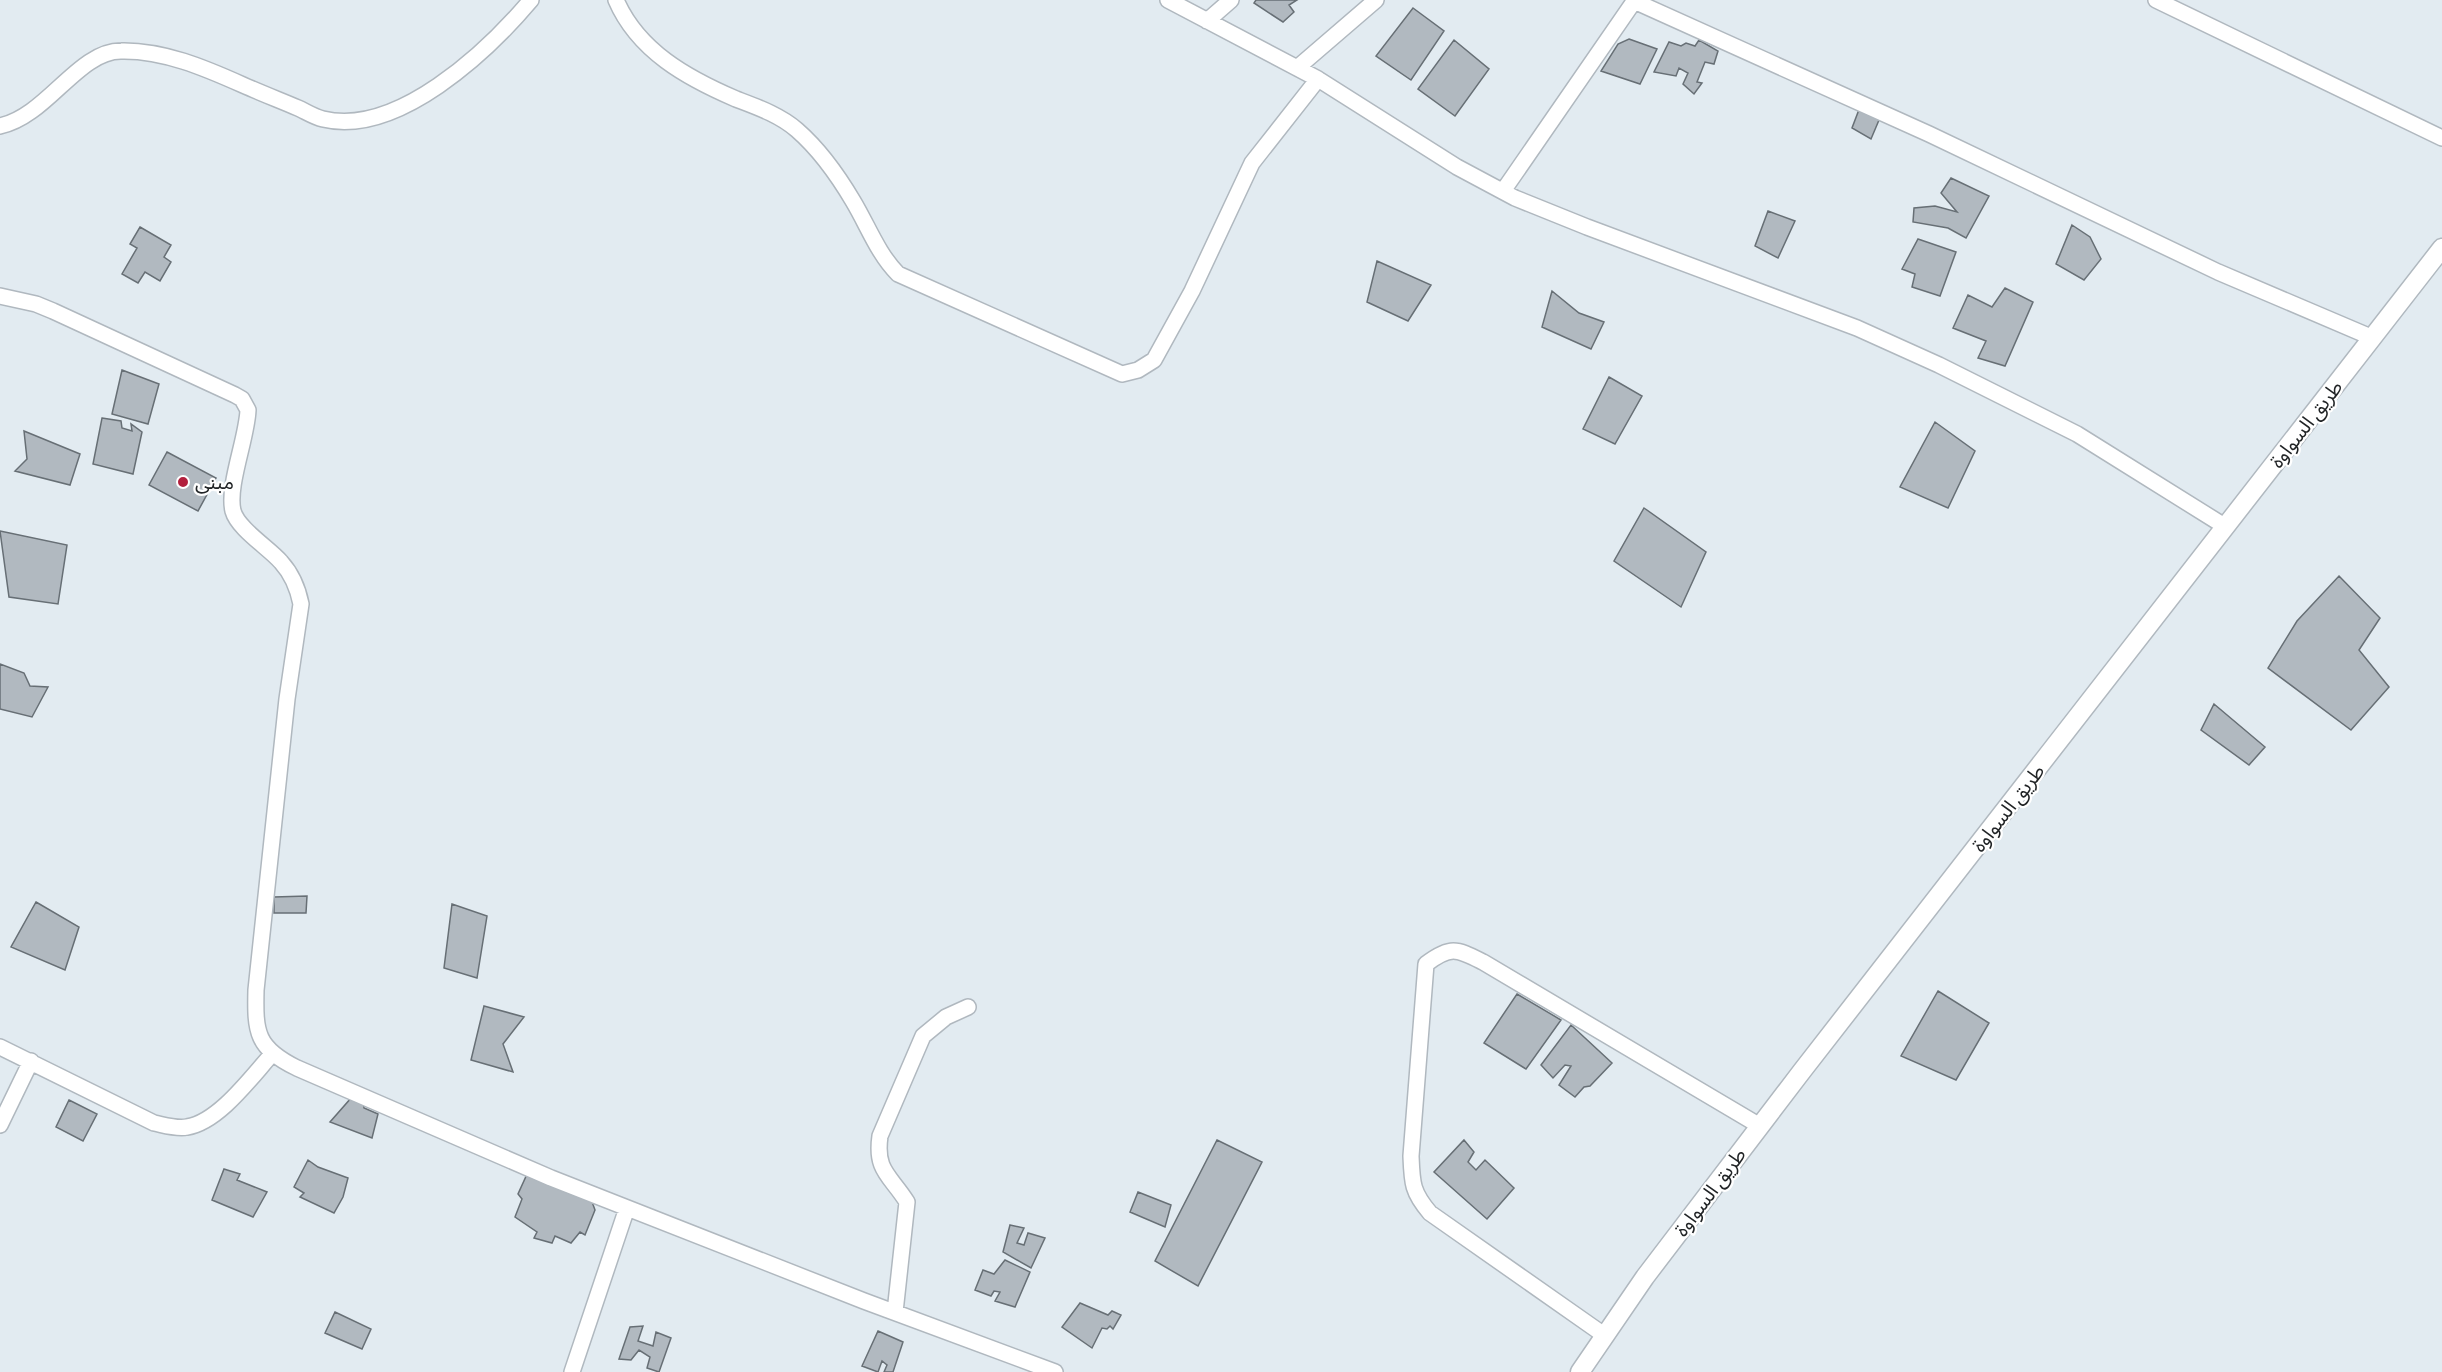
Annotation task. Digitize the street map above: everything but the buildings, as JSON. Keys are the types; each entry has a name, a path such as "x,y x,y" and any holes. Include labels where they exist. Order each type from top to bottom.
{"street":[{"path":"0,126 19,121 32,113 95,59 118,51 141,51 179,60 323,119 353,120 382,116 409,104 486,49 531,0"},
{"path":"616,0 632,28 665,61 694,79 780,118 815,147 830,164 887,262 898,274 1122,374 1138,370 1154,360 1192,291 1252,163 1318,79"},
{"path":"1168,0 1318,79 1458,167 1503,192 1587,227 1857,328 1940,365 2077,434 2226,527"},
{"path":"1208,21 1231,0"},
{"path":"1297,68 1376,0"},
{"path":"1503,192 1635,0 1929,134 2218,272 2373,338"},
{"path":"2156,0 2442,138"},
{"name":"طريق السواوة","path":"1580,1372 1604,1335 1760,1126 2442,248"},
{"path":"0,296 36,304 53,311 235,395 242,399 248,410 233,492 233,513 242,525 282,563 298,591 301,604 286,711 256,990 255,1023 260,1038 273,1053 297,1068 551,1178 1054,1372"},
{"path":"1604,1335 1430,1213 1418,1199 1412,1184 1411,1156 1426,964 1443,951 1462,952 1484,962 1760,1126"},
{"path":"895,1312 907,1202 880,1166 878,1152 880,1136 923,1036 946,1017 968,1007"},
{"path":"0,1047 154,1123 171,1127 187,1127 204,1121 221,1109 273,1053"},
{"path":"0,1125 31,1061"},
{"path":"572,1372 627,1208"}],"place":[{"name":"مبنى","path":"183,482"}]}
